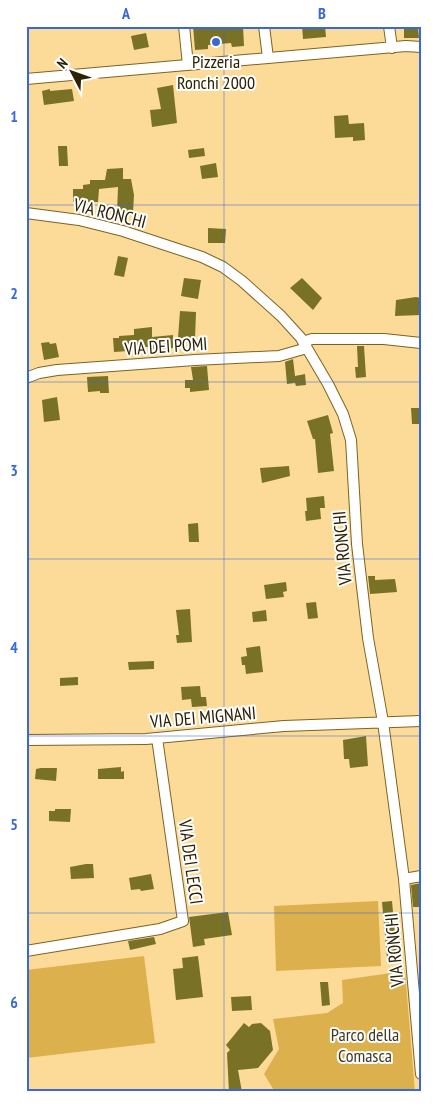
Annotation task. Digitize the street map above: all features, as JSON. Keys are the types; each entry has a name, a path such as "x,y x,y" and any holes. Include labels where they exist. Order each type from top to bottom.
{"street":[{"path":"184,26 188,65"},
{"path":"264,26 268,58"},
{"path":"390,26 392,48"},
{"path":"26,79 421,47"},
{"name":"VIA RONCHI","path":"26,213 79,220 123,231 202,257 222,267 282,316 305,345 343,414 351,440 358,553 368,638 383,722 404,879 421,1074"},
{"name":"VIA DEI POMI","path":"26,378 58,370 279,356 305,345 312,339 384,339 421,343"},
{"name":"VIA DEI MIGNANI","path":"26,740 146,739 284,726 421,721"},
{"name":"VIA DEI LECCI","path":"26,951 160,929 183,921 157,738"},
{"path":"404,879 421,876"}],"green space":[{"path":"378,901 381,966 276,971 274,906"},
{"path":"144,956 155,1043 26,1058 26,970"},
{"name":"Parco della Comasca","path":"405,971 415,1092 275,1092 264,1074 279,1049 273,1019 327,1013 343,1003 342,980"}],"building":[{"path":"193,26 243,26 244,46 232,47 231,43 208,45 208,49 195,50"},
{"path":"302,26 325,26 326,37 303,39"},
{"path":"404,26 418,26 419,38 404,38"},
{"path":"146,33 149,47 134,50 131,36"},
{"path":"173,85 177,123 152,127 150,110 161,109 157,88"},
{"path":"50,89 50,91 72,89 74,101 44,105 42,91"},
{"path":"348,115 349,124 364,123 365,140 353,141 353,137 335,138 334,116"},
{"path":"58,146 67,146 68,166 59,166"},
{"path":"204,148 205,156 189,158 188,150"},
{"path":"216,163 218,177 202,179 200,166"},
{"path":"123,168 123,179 131,179 134,195 133,213 117,213 118,187 99,189 98,202 73,202 73,189 83,189 83,185 90,184 90,180 105,180 107,169"},
{"path":"208,228 226,229 225,243 208,243"},
{"path":"118,256 128,258 124,277 114,275"},
{"path":"184,278 201,280 198,299 181,296"},
{"path":"302,278 322,298 313,310 290,288"},
{"path":"421,298 421,315 395,316 396,300"},
{"path":"180,311 196,312 195,339 178,338"},
{"path":"152,327 152,337 173,335 173,348 158,350 149,349 149,347 129,347 129,351 114,352 113,338 134,335 134,329"},
{"path":"49,342 50,344 56,343 59,357 44,360 41,343"},
{"path":"357,346 364,346 366,377 356,378 355,367 358,367"},
{"path":"293,359 295,376 305,374 306,385 296,386 295,383 287,384 285,362"},
{"path":"207,366 209,390 190,392 190,388 185,388 185,380 193,380 191,367"},
{"path":"108,376 109,393 100,393 100,391 88,392 87,377"},
{"path":"57,397 60,420 44,422 42,400"},
{"path":"411,408 421,408 421,424 412,424"},
{"path":"328,415 333,433 330,434 334,471 318,473 315,439 313,439 307,421"},
{"path":"289,466 290,476 262,483 260,468"},
{"path":"324,496 325,508 320,508 321,519 306,521 306,498"},
{"path":"198,523 199,542 189,542 188,524"},
{"path":"368,576 375,576 375,580 395,579 397,592 370,594"},
{"path":"286,582 287,591 283,592 284,597 266,599 264,585"},
{"path":"316,602 318,618 308,619 306,603"},
{"path":"190,609 192,642 177,643 176,635 179,635 176,610"},
{"path":"266,610 267,621 253,622 252,612"},
{"path":"260,646 263,672 246,674 245,665 242,665 241,657 247,656 246,648"},
{"path":"154,661 154,669 129,670 128,662"},
{"path":"78,677 78,685 60,686 60,678"},
{"path":"200,686 201,697 206,697 207,706 192,707 191,699 182,700 181,687"},
{"path":"366,736 368,766 350,768 349,759 344,759 343,740"},
{"path":"121,767 121,772 124,771 124,779 98,779 98,769"},
{"path":"57,768 56,781 35,779 36,769"},
{"path":"55,809 71,809 70,822 49,821 49,811 55,811"},
{"path":"93,864 94,878 71,879 70,867"},
{"path":"151,874 154,889 131,890 129,878"},
{"path":"421,883 421,907 413,907 411,885"},
{"path":"392,901 397,957 387,958 382,902"},
{"path":"228,912 232,935 204,939 205,945 193,947 189,917"},
{"path":"154,937 156,944 130,950 128,941"},
{"path":"198,956 203,997 176,1000 173,969 183,968 182,958"},
{"path":"320,982 328,982 330,1005 322,1006"},
{"path":"251,996 252,1010 232,1011 231,997"},
{"path":"244,1023 249,1027 252,1024 261,1023 270,1031 273,1050 258,1068 238,1070 242,1092 229,1092 227,1053 230,1050 226,1045"}],"place":[{"name":"Pizzeria Ronchi 2000","path":"216,42"}]}
